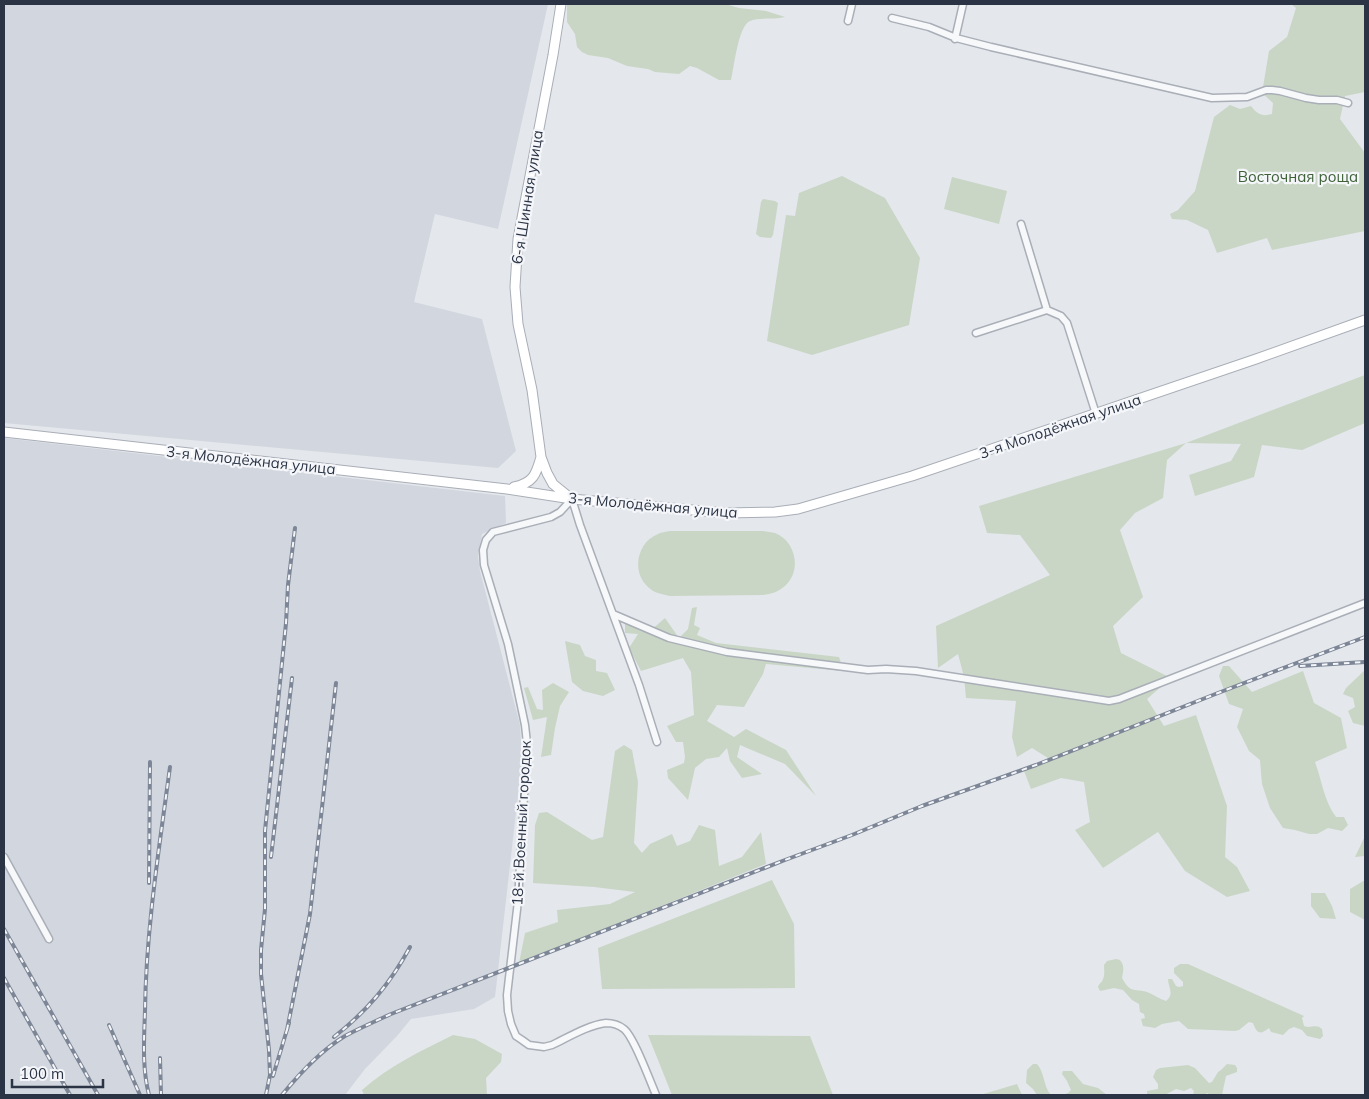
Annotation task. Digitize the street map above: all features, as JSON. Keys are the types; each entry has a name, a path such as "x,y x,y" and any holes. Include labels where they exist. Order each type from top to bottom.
{"main road":[{"name":"6-я Шинная улица","path":"561,4 518,238 515,279 518,324 532,390 541,457 553,484 572,499"},
{"name":"3-я Молодёжная улица","path":"4,432 507,489 572,499 725,514 775,512 798,508 912,476 1365,320"},
{"path":"507,489 524,485 533,478 541,457"}],"street":[{"path":"848,21 852,4"},
{"path":"955,39 963,4"},
{"path":"892,18 929,27 955,39 1212,98 1246,97 1266,90 1272,90 1306,98 1337,100 1348,103"},
{"path":"1021,224 1047,310"},
{"path":"976,333 1047,310 1061,316 1067,322 1096,414"},
{"path":"572,499 639,685 657,742"},
{"name":"18-й Военный городок","path":"572,499 560,512 551,517 493,532 486,540 483,550 484,565 508,644 527,743 518,901 507,994 508,1011 516,1036 529,1045 544,1047 552,1045 595,1025 607,1023 624,1029 631,1039 656,1095"},
{"path":"613,614 669,638 727,652 868,670 916,671 1109,701 1120,699 1365,603"},
{"path":"4,857 49,939"}],"shaded area":[{"path":"4,4 548,4 498,229 435,214 414,302 482,319 516,451 498,468 4,423"},
{"path":"4,438 505,496 506,523 482,534 478,556 480,571 520,725 521,742 521,768 495,997 474,1009 411,1019 365,1069 345,1095 4,1095"}],"green space":[{"path":"567,4 725,4 739,8 766,11 785,17 753,20 746,24 742,31 735,57 731,80 719,80 690,66 679,74 655,72 627,66 608,58 588,55 582,52 577,47 575,34 567,22"},
{"name":"Восточная роща","path":"1291,4 1365,4 1365,92 1345,96 1340,119 1365,153 1365,231 1272,250 1267,238 1217,253 1208,230 1187,220 1172,219 1170,214 1178,210 1195,191 1214,117 1230,105 1240,109 1251,106 1260,114 1272,114 1273,103 1262,93 1269,51 1287,37 1296,8"},
{"path":"842,176 885,198 920,258 909,325 812,355 767,341 786,215 795,216 799,193"},
{"path":"952,177 1007,191 999,224 944,209"},
{"path":"763,199 778,203 771,238 760,237 756,234"},
{"path":"1365,375 1365,423 1302,450 1262,445 1254,477 1195,496 1189,475 1231,461 1241,444 1186,443"},
{"path":"1186,443 1167,460 1163,498 1135,513 1120,530 1143,597 1113,626 1121,653 1171,678 1147,699 1164,726 1196,715 1227,806 1225,857 1237,867 1250,891 1227,897 1185,871 1158,832 1103,868 1075,830 1090,822 1084,782 1061,778 1031,789 1024,771 1045,763 1048,758 1032,748 1017,757 1012,737 1016,701 966,698 964,677 958,654 938,668 936,626 1050,575 1020,535 987,533 979,506"},
{"path":"670,531 763,531 775,533 782,537 792,549 795,565 794,573 785,586 766,595 670,596 658,593 650,589 639,574 639,558 641,550 651,538"},
{"path":"697,607 694,625 700,628 697,635 716,643 839,657 844,671 766,664 763,674 744,707 717,705 707,721 734,737 746,729 786,750 816,796 785,764 740,745 737,757 762,774 742,778 730,761 727,748 719,757 706,759 695,768 688,800 668,778 667,770 684,763 683,742 676,742 667,726 694,715 691,672 683,658 641,671 629,648 638,634 625,633 625,615 650,631 665,618 679,638 688,629 692,608"},
{"path":"565,641 580,645 585,656 596,660 596,671 607,673 615,690 603,696 583,691 572,682"},
{"path":"1223,666 1229,666 1252,692 1303,671 1314,703 1341,718 1347,748 1315,762 1332,811 1336,817 1344,817 1348,825 1342,831 1328,828 1317,834 1309,834 1283,828 1270,808 1262,784 1260,760 1249,751 1237,727 1243,709 1229,704 1219,676"},
{"path":"1365,670 1365,726 1353,723 1348,711 1355,707 1353,698 1343,694 1346,688"},
{"path":"553,683 569,692 560,706 551,755 541,757 547,717 533,720 524,688 528,687 537,709 543,710 542,690"},
{"path":"624,745 632,750 638,782 634,843 642,853 650,844 672,834 677,846 690,841 699,825 715,830 719,866 742,857 761,832 766,864 519,963 525,933 558,922 557,910 610,904 635,892 533,883 535,825 539,813 547,812 592,840 603,837 615,751"},
{"path":"1365,836 1365,856 1355,857"},
{"path":"772,880 794,924 795,988 602,989 598,948"},
{"path":"1365,880 1365,920 1350,912 1350,889"},
{"path":"1311,893 1325,893 1336,919 1320,918 1311,906"},
{"path":"1120,960 1123,964 1122,978 1133,990 1147,992 1166,1001 1171,993 1168,979 1172,979 1176,986 1183,986 1183,982 1174,973 1174,968 1180,964 1188,964 1304,1016 1302,1018 1304,1026 1320,1027 1323,1036 1320,1039 1307,1036 1302,1030 1294,1027 1283,1035 1271,1032 1269,1028 1259,1032 1253,1023 1249,1022 1235,1031 1188,1029 1179,1021 1162,1024 1155,1028 1143,1026 1141,1019 1145,1018 1144,1014 1140,1012 1139,1004 1132,1000 1123,990 1114,988 1100,991 1098,987 1104,977 1104,965 1107,961"},
{"path":"453,1035 475,1039 502,1054 501,1062 486,1078 487,1095 364,1095 362,1090 372,1081"},
{"path":"648,1035 810,1036 833,1095 672,1095"},
{"path":"1033,1064 1037,1064 1040,1068 1051,1095 1037,1095 1026,1083 1027,1070"},
{"path":"1227,1064 1235,1065 1237,1072 1226,1076 1222,1095 1207,1093 1205,1095 1193,1095 1194,1091 1191,1088 1184,1091 1176,1089 1165,1095 1147,1095 1147,1091 1158,1089 1158,1084 1153,1077 1156,1070 1160,1068 1188,1065 1195,1068 1209,1083"},
{"path":"1063,1071 1072,1071 1083,1084 1098,1088 1107,1095 1062,1095 1071,1090 1062,1074"},
{"path":"1017,1084 1022,1095 980,1095"}],"railway":[{"path":"266,1095 270,1075 269,1050 261,974 265,909 265,831 295,528"},
{"path":"282,1095 327,1048 345,1036 391,1014 922,806 1036,765 1365,637"},
{"path":"1300,666 1365,662"},
{"path":"271,857 292,678"},
{"path":"287,1030 310,914 336,683"},
{"path":"149,883 150,762"},
{"path":"149,1095 145,1075 144,1054 146,981 154,889 170,767"},
{"path":"4,929 98,1095"},
{"path":"334,1037 377,996 410,947"},
{"path":"4,978 70,1095"},
{"path":"273,1076 289,1023"},
{"path":"109,1025 140,1095"},
{"path":"160,1058 161,1095"}]}
